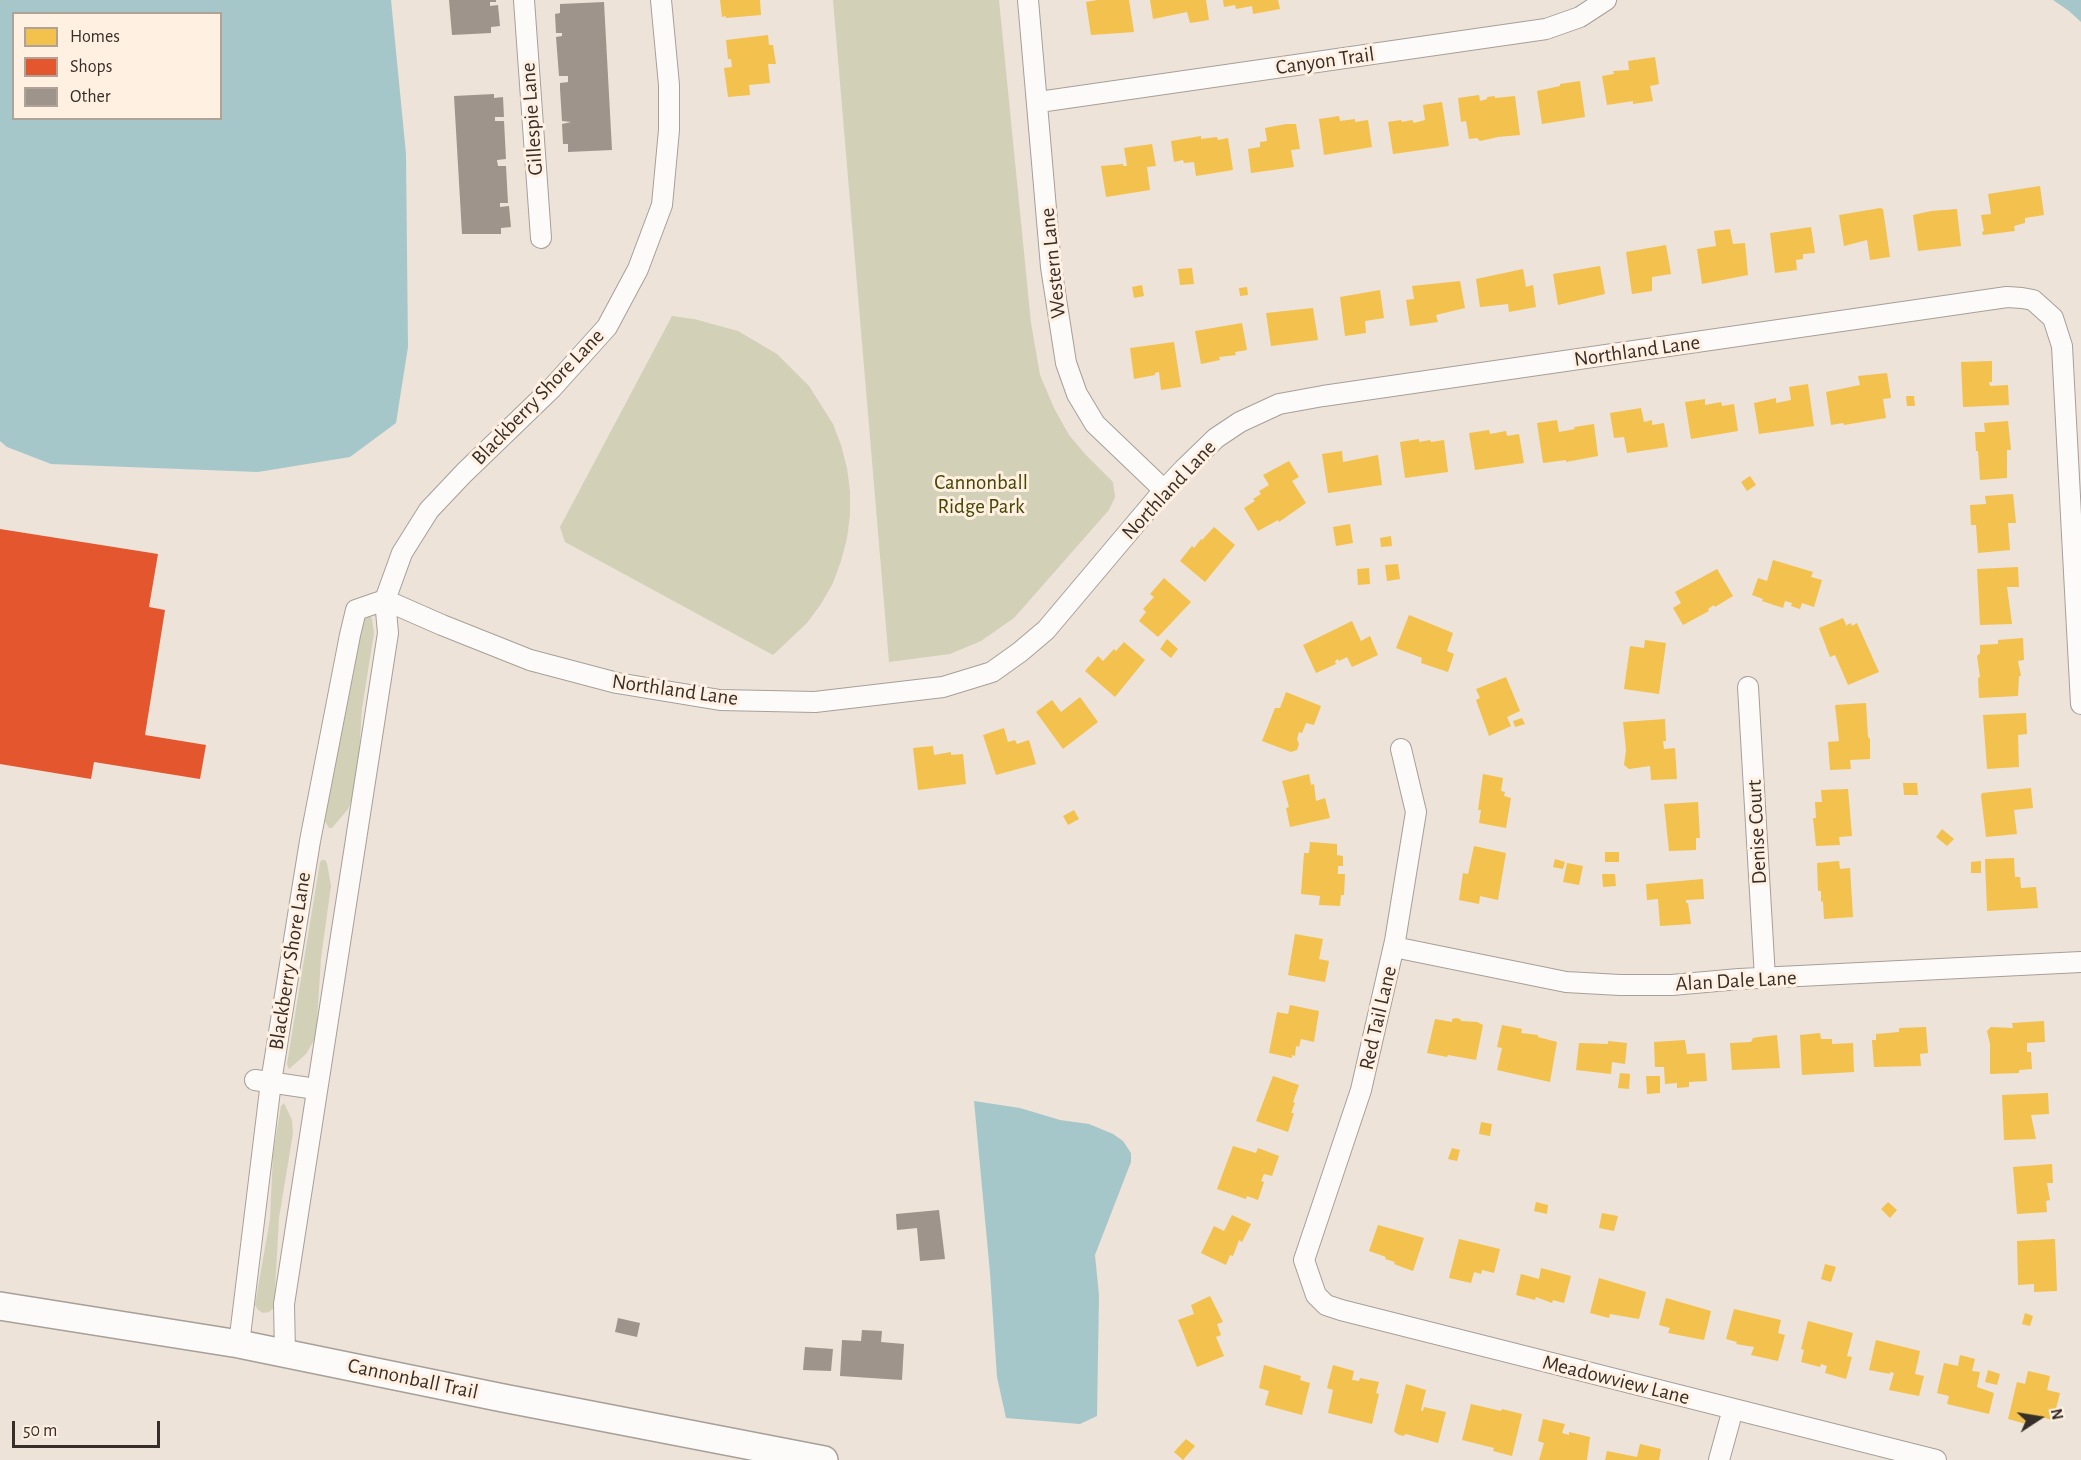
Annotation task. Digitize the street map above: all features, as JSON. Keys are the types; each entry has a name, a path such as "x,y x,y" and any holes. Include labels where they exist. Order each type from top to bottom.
{"main road":[{"name":"Cannonball Trail","path":"0,1306 239,1344 824,1460"}],"street":[{"name":"Gillespie Lane","path":"524,0 541,237"},
{"name":"Blackberry Shore Lane","path":"285,1353 284,1304 387,633 384,600 402,553 429,510 552,388 607,327 638,269 662,205 669,130 669,85 661,0"},
{"name":"Western Lane","path":"1028,0 1039,102 1051,267 1066,363 1077,394 1095,424 1164,490"},
{"name":"Canyon Trail","path":"1039,102 1546,28 1580,17 1606,0"},
{"name":"Northland Lane","path":"384,600 530,660 617,683 720,700 815,702 943,687 992,672 1020,652 1046,630 1164,490 1216,438 1245,418 1279,404 1354,391 2007,297 2033,300 2044,308 2053,318 2062,346 2081,704"},
{"name":"Blackberry Shore Lane","path":"239,1344 263,1081 356,610 384,600"},
{"name":"Denise Court","path":"1748,687 1765,978"},
{"name":"Red Tail Lane","path":"1309,1281 1304,1260 1361,1090 1394,947 1416,812 1401,749"},
{"name":"Alan Dale Lane","path":"1394,947 1566,982 1620,985 1666,985 2081,962"},
{"path":"263,1081 316,1089"},
{"name":"Meadowview Lane","path":"1309,1281 1316,1295 1326,1305 1936,1460"},
{"path":"1719,1460 1733,1409"}],"green space":[{"name":"Cannonball Ridge Park","path":"833,0 999,0 1031,323 1040,375 1069,435 1113,482 1115,497 1109,510 1014,618 981,641 950,654 889,662"},
{"path":"672,316 694,319 738,331 777,354 809,386 833,424 841,445 850,491 850,515 841,561 833,583 821,604 807,623 773,655 565,542 560,527"},
{"path":"370,616 374,633 362,708 355,792 348,809 332,828 329,828 325,821 347,687 363,620"},
{"path":"322,860 327,863 331,886 321,958 316,1037 306,1054 289,1069 287,1064"},
{"path":"284,1103 292,1120 293,1133 279,1218 274,1308 263,1313 255,1305 270,1219 273,1154 281,1106"}],"water":[{"path":"0,0 391,0 406,154 408,347 396,423 350,457 258,472 51,464 7,447 0,441"},
{"path":"2053,0 2081,0 2081,22 2069,11"},
{"path":"974,1101 1020,1108 1060,1120 1089,1124 1113,1134 1123,1141 1131,1153 1131,1162 1095,1255 1099,1295 1097,1416 1080,1424 1006,1418 997,1377"}],"building: Homes":[{"path":"720,0 760,0 761,15 722,17"},
{"path":"1129,0 1134,32 1091,35 1086,2"},
{"path":"1150,0 1206,0 1209,20 1190,23 1187,12 1153,19"},
{"path":"1223,0 1278,0 1280,9 1253,14 1252,6 1236,9 1235,5 1224,7"},
{"path":"768,35 769,45 773,45 776,64 768,64 770,83 749,85 750,95 728,97 724,68 732,67 731,59 728,59 726,40"},
{"path":"1655,57 1659,84 1650,86 1653,101 1607,105 1602,76 1614,74 1613,71 1629,70 1628,61"},
{"path":"1580,81 1585,117 1542,124 1537,91"},
{"path":"1479,95 1480,101 1487,97 1515,96 1520,135 1480,141 1477,138 1469,139 1466,121 1461,122 1458,98"},
{"path":"1442,102 1449,146 1393,154 1388,122 1412,120 1414,123 1425,120 1423,105"},
{"path":"1339,116 1340,121 1368,120 1372,147 1324,155 1319,119"},
{"path":"1296,124 1300,149 1291,150 1294,167 1251,173 1248,149 1260,147 1260,142 1267,141 1265,128"},
{"path":"1201,136 1201,139 1228,138 1233,170 1196,176 1194,162 1184,163 1183,160 1174,162 1171,141"},
{"path":"1152,144 1156,166 1147,167 1150,190 1106,197 1101,166 1123,164 1127,166 1124,148"},
{"path":"2040,186 2044,215 2025,218 2025,223 2014,226 2015,231 1983,235 1981,215 1991,214 1988,194"},
{"path":"1883,209 1890,257 1870,260 1867,240 1844,246 1839,215"},
{"path":"1957,209 1961,246 1918,251 1913,215"},
{"path":"1811,227 1815,253 1803,254 1803,259 1796,260 1797,270 1775,273 1770,233"},
{"path":"1730,229 1733,244 1745,243 1748,275 1702,284 1697,249 1716,246 1714,231"},
{"path":"1666,245 1671,274 1652,277 1652,291 1632,294 1626,252"},
{"path":"1600,266 1605,294 1558,305 1553,274"},
{"path":"1192,268 1194,284 1180,285 1178,269"},
{"path":"1523,269 1526,287 1533,285 1536,307 1509,312 1508,304 1480,307 1476,279"},
{"path":"1460,281 1465,308 1436,315 1438,322 1410,326 1406,300 1414,299 1412,286"},
{"path":"1142,285 1144,296 1134,298 1132,287"},
{"path":"1247,287 1248,295 1240,296 1239,288"},
{"path":"1380,290 1384,318 1365,321 1366,333 1345,336 1340,297"},
{"path":"1313,308 1318,340 1271,346 1266,313"},
{"path":"1242,323 1247,350 1201,364 1195,331"},
{"path":"1174,342 1181,387 1161,390 1159,372 1155,375 1134,379 1130,348"},
{"path":"1992,361 1990,386 2008,385 2009,405 1963,407 1961,362"},
{"path":"1887,373 1891,398 1883,399 1886,418 1831,425 1826,392 1860,385 1858,376"},
{"path":"1808,384 1814,426 1759,434 1754,403 1776,398 1776,403 1791,400 1789,387"},
{"path":"1906,396 1914,396 1915,406 1907,406"},
{"path":"1705,399 1705,405 1721,402 1722,406 1734,404 1738,431 1691,439 1685,402"},
{"path":"1641,408 1644,422 1652,420 1652,425 1664,423 1668,447 1627,453 1624,437 1614,438 1610,413"},
{"path":"1557,420 1559,432 1594,424 1598,456 1566,462 1566,460 1543,463 1537,423"},
{"path":"2008,421 2011,450 2007,450 2007,478 1980,480 1975,432 1985,432 1984,423"},
{"path":"1489,430 1490,434 1506,431 1507,436 1519,434 1524,463 1475,470 1469,433"},
{"path":"1419,439 1419,442 1444,440 1448,472 1405,478 1400,442"},
{"path":"1342,451 1343,462 1378,455 1382,485 1328,493 1322,454"},
{"path":"1289,461 1299,477 1292,481 1306,503 1279,522 1278,520 1258,531 1244,508 1255,501 1253,499 1261,494 1259,491 1269,485 1263,475"},
{"path":"1750,476 1756,485 1747,491 1741,482"},
{"path":"2013,494 2016,523 2008,523 2010,550 1978,553 1976,525 1971,525 1970,505 1986,504 1985,496"},
{"path":"1350,524 1353,543 1336,546 1333,527"},
{"path":"1214,527 1235,545 1205,582 1180,561 1192,546 1194,548"},
{"path":"1391,536 1392,546 1381,547 1380,538"},
{"path":"1773,560 1813,572 1811,577 1822,580 1814,607 1802,603 1800,609 1785,601 1783,608 1752,595 1758,578 1767,581"},
{"path":"1398,564 1400,579 1387,581 1385,565"},
{"path":"2018,567 2019,587 2007,587 2012,624 1980,625 1977,569"},
{"path":"1369,568 1370,584 1358,585 1357,569"},
{"path":"1717,569 1733,596 1683,625 1673,608 1681,603 1675,592"},
{"path":"1164,578 1191,602 1158,637 1139,621 1146,612 1143,609 1154,597 1150,594"},
{"path":"1409,615 1453,633 1447,651 1454,654 1448,672 1421,663 1422,658 1396,648"},
{"path":"1843,618 1847,627 1851,623 1852,626 1857,623 1879,672 1848,685 1835,655 1830,657 1819,628"},
{"path":"1352,621 1361,641 1370,636 1378,655 1352,667 1347,657 1339,661 1338,659 1335,661 1336,664 1316,673 1303,645"},
{"path":"2023,638 2024,660 2018,661 2021,676 2019,676 2018,696 1979,698 1978,678 1980,677 1977,656 1980,653 1980,645 1998,644 1998,640"},
{"path":"1167,639 1178,649 1171,658 1160,649"},
{"path":"1645,640 1666,643 1659,694 1624,689 1630,646 1644,648"},
{"path":"1124,642 1145,660 1115,697 1085,671 1098,656 1103,661"},
{"path":"1506,677 1520,711 1507,717 1511,726 1489,736 1476,700 1480,698 1476,689"},
{"path":"1286,692 1321,706 1314,725 1306,723 1302,733 1299,732 1297,750 1291,752 1262,741 1275,708 1280,708"},
{"path":"1080,697 1098,722 1063,749 1036,712 1052,700 1061,712"},
{"path":"1866,703 1870,759 1850,760 1851,769 1830,770 1828,742 1839,741 1835,705"},
{"path":"2026,713 2027,734 2018,735 2019,767 1987,769 1983,715"},
{"path":"1522,718 1525,724 1515,727 1513,721"},
{"path":"1665,719 1664,749 1675,748 1677,779 1651,780 1650,766 1629,769 1624,765 1626,750 1623,722"},
{"path":"1004,728 1008,742 1015,740 1017,744 1029,740 1036,764 996,775 983,735"},
{"path":"933,746 934,755 951,752 951,755 963,754 966,784 918,790 913,748"},
{"path":"1309,774 1311,785 1314,784 1316,801 1325,798 1330,818 1290,827 1286,808 1289,807 1282,781"},
{"path":"1483,774 1503,778 1501,791 1505,792 1504,796 1511,798 1506,828 1479,823 1481,810 1478,810"},
{"path":"1903,783 1917,783 1918,795 1904,795"},
{"path":"2031,788 2033,808 2014,810 2017,834 1986,837 1982,793"},
{"path":"1848,789 1852,836 1839,837 1840,845 1816,846 1813,818 1816,818 1815,802 1822,802 1821,790"},
{"path":"1698,802 1700,838 1696,838 1696,850 1669,851 1664,804"},
{"path":"1074,810 1079,819 1068,825 1063,816"},
{"path":"1942,829 1954,839 1947,846 1936,837"},
{"path":"1310,842 1337,844 1337,855 1343,856 1343,866 1338,866 1338,874 1345,874 1344,895 1341,895 1340,906 1319,905 1320,896 1301,894 1304,853 1309,853"},
{"path":"1474,846 1506,853 1498,900 1480,896 1479,904 1459,900 1463,873 1468,874"},
{"path":"1605,852 1619,852 1619,862 1605,862"},
{"path":"2014,858 2015,877 2020,877 2021,888 2036,887 2038,908 1987,911 1985,859"},
{"path":"1555,859 1565,862 1563,869 1553,867"},
{"path":"1839,861 1840,869 1850,868 1853,917 1824,919 1821,891 1818,891 1817,863"},
{"path":"1981,861 1981,873 1971,873 1971,862"},
{"path":"1567,863 1583,866 1579,885 1563,882"},
{"path":"1602,874 1615,874 1616,886 1603,887"},
{"path":"1703,879 1704,899 1686,900 1691,924 1660,926 1658,899 1647,900 1646,884"},
{"path":"1295,934 1323,939 1319,959 1329,961 1325,982 1288,975"},
{"path":"1290,1005 1319,1011 1314,1042 1301,1039 1299,1047 1296,1046 1295,1056 1292,1055 1292,1058 1269,1053 1277,1012 1288,1014"},
{"path":"1435,1019 1452,1022 1452,1019 1483,1025 1476,1060 1427,1053"},
{"path":"2044,1021 2045,1042 2027,1043 2027,1052 2031,1052 2032,1069 2019,1070 2019,1073 1990,1074 1990,1044 1987,1031 1991,1027 2013,1028 2012,1023"},
{"path":"1502,1025 1522,1029 1521,1033 1538,1035 1538,1037 1557,1042 1550,1082 1497,1070 1502,1048 1497,1047"},
{"path":"1926,1027 1928,1053 1920,1054 1921,1066 1874,1067 1872,1040 1876,1040 1876,1034 1899,1032 1899,1028"},
{"path":"1820,1033 1821,1039 1832,1039 1832,1044 1853,1043 1854,1072 1802,1075 1800,1035"},
{"path":"1777,1035 1780,1068 1732,1070 1730,1043 1751,1042 1753,1038"},
{"path":"1685,1040 1687,1054 1705,1053 1707,1081 1689,1082 1689,1087 1677,1088 1677,1083 1665,1084 1664,1067 1655,1067 1654,1042"},
{"path":"1608,1041 1627,1043 1625,1064 1612,1062 1611,1074 1576,1070 1579,1043 1608,1044"},
{"path":"1620,1073 1630,1074 1629,1089 1618,1088"},
{"path":"1273,1076 1299,1085 1293,1102 1295,1103 1291,1113 1294,1113 1288,1132 1256,1121"},
{"path":"1646,1076 1660,1076 1660,1093 1647,1094"},
{"path":"2048,1093 2049,1114 2031,1115 2036,1139 2004,1140 2002,1095"},
{"path":"1481,1122 1492,1124 1490,1136 1479,1134"},
{"path":"1233,1146 1256,1153 1258,1148 1279,1156 1272,1176 1264,1174 1258,1200 1247,1196 1246,1199 1217,1189"},
{"path":"1452,1148 1460,1150 1457,1161 1448,1159"},
{"path":"2052,1164 2053,1183 2047,1183 2050,1200 2046,1201 2047,1212 2017,1214 2013,1167"},
{"path":"1536,1202 1548,1205 1547,1214 1534,1211"},
{"path":"1888,1202 1897,1210 1890,1218 1881,1209"},
{"path":"1602,1213 1618,1216 1614,1231 1599,1228"},
{"path":"1232,1215 1251,1224 1242,1242 1239,1240 1233,1256 1230,1255 1226,1265 1201,1253 1214,1226 1224,1231"},
{"path":"1378,1225 1424,1238 1413,1271 1369,1251"},
{"path":"1459,1239 1500,1249 1494,1273 1482,1270 1481,1274 1474,1272 1471,1283 1449,1278"},
{"path":"2055,1239 2057,1291 2034,1292 2034,1284 2018,1285 2017,1241"},
{"path":"1825,1264 1836,1267 1831,1282 1821,1279"},
{"path":"1541,1268 1571,1276 1564,1303 1553,1300 1552,1303 1536,1297 1535,1300 1516,1295 1521,1274 1539,1279"},
{"path":"1599,1278 1646,1292 1639,1319 1610,1314 1609,1318 1590,1313"},
{"path":"1210,1296 1223,1322 1217,1324 1221,1335 1216,1337 1224,1356 1197,1367 1178,1320 1194,1314 1191,1305"},
{"path":"1666,1298 1711,1311 1704,1340 1668,1333 1670,1328 1659,1325"},
{"path":"1734,1309 1781,1320 1778,1333 1785,1335 1778,1361 1751,1355 1754,1347 1736,1344 1737,1342 1726,1339"},
{"path":"2025,1313 2033,1316 2030,1326 2022,1324"},
{"path":"1808,1321 1853,1333 1847,1356 1852,1357 1846,1379 1825,1373 1827,1366 1821,1364 1820,1367 1801,1362 1804,1350 1801,1349"},
{"path":"1876,1340 1920,1351 1915,1374 1924,1376 1919,1396 1889,1390 1894,1373 1869,1370"},
{"path":"1960,1355 1975,1359 1972,1371 1980,1372 1977,1387 1994,1393 1989,1414 1947,1404 1949,1396 1937,1393 1944,1363 1958,1366"},
{"path":"1264,1365 1301,1376 1300,1380 1310,1383 1302,1415 1265,1405 1269,1391 1259,1388"},
{"path":"1333,1365 1354,1371 1352,1380 1359,1381 1360,1378 1379,1382 1376,1393 1379,1394 1372,1424 1328,1413 1333,1390 1327,1388"},
{"path":"1988,1370 2000,1374 1997,1385 1985,1382"},
{"path":"2028,1371 2050,1376 2047,1390 2060,1393 2053,1420 2032,1415 2030,1425 2008,1419 2017,1382 2025,1384"},
{"path":"1406,1384 1426,1390 1421,1410 1423,1411 1424,1407 1446,1412 1438,1443 1406,1434 1403,1436 1394,1431"},
{"path":"1471,1404 1522,1414 1512,1456 1493,1451 1494,1448 1462,1440"},
{"path":"1543,1419 1565,1424 1562,1433 1569,1435 1569,1432 1590,1437 1587,1460 1539,1460 1544,1443 1538,1441"},
{"path":"1186,1439 1195,1446 1183,1460 1174,1452"},
{"path":"1640,1444 1661,1449 1659,1460 1605,1460 1607,1451 1637,1457"}],"building: Shops":[{"path":"0,529 158,554 149,607 165,610 145,735 206,745 200,779 94,762 91,779 0,764"}],"building: Other":[{"path":"449,0 496,0 496,2 490,2 490,6 498,5 500,26 491,27 491,33 452,35"},
{"path":"604,2 612,150 568,152 568,144 563,144 562,124 571,122 562,121 560,83 568,82 568,76 559,76 556,37 562,36 562,33 556,33 555,14 560,13 560,4"},
{"path":"494,94 494,98 503,97 504,117 495,117 495,121 504,121 506,159 497,160 498,166 506,166 508,203 500,203 500,207 509,206 511,227 501,228 501,234 462,234 454,96"},
{"path":"939,1210 945,1259 920,1261 917,1228 897,1230 896,1214"},
{"path":"618,1318 640,1323 637,1337 615,1332"},
{"path":"862,1330 882,1331 881,1342 904,1344 902,1380 840,1376 842,1340 861,1341"},
{"path":"805,1347 833,1349 831,1371 803,1370"}]}
